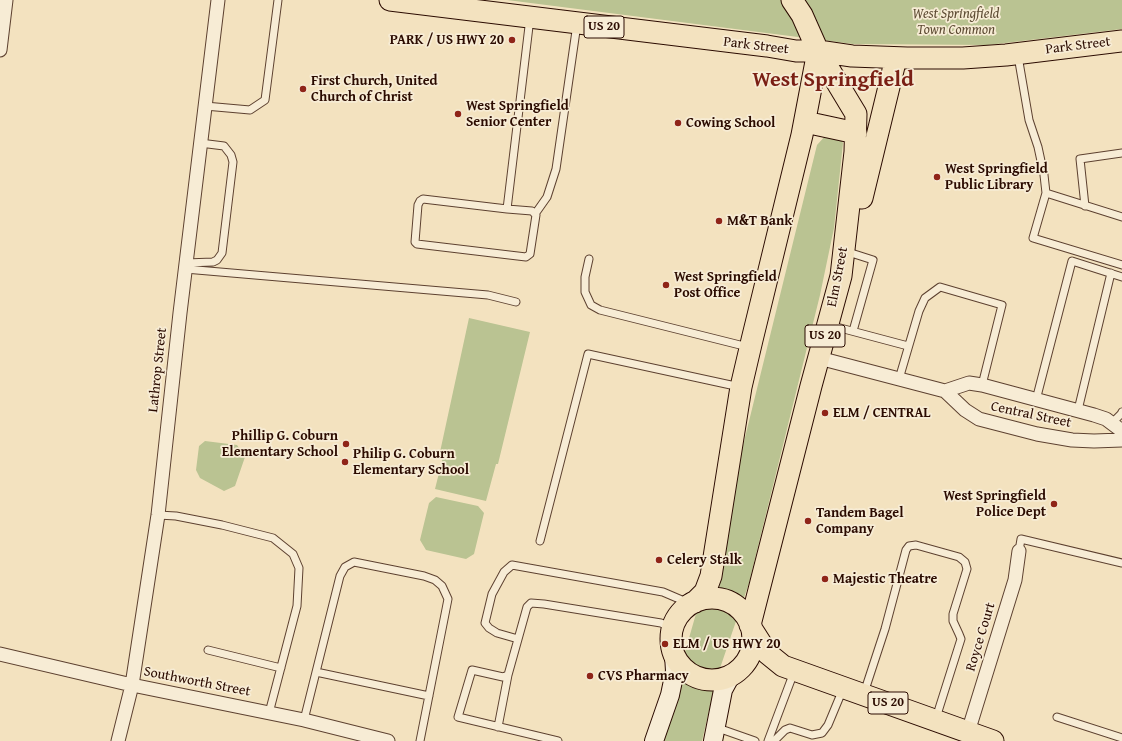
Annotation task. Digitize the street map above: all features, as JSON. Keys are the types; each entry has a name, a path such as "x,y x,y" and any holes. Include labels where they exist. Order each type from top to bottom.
{"main road":[{"name":"Park Street","path":"390,0 767,46 796,51 818,51 852,56 896,58 963,58 1122,41"},
{"name":"Elm Street","path":"751,628 841,276 854,172 856,114 818,51 802,14 792,0"},
{"path":"693,603 705,592 711,576 741,387 805,122 818,51"},
{"path":"841,276 896,58"},
{"path":"805,122 856,133"},
{"path":"672,628 678,615 688,606 700,599 714,598 727,601 739,608 748,618 753,645 749,658 729,679 724,690 714,734"},
{"name":"US 20","path":"672,628 671,641 674,654 681,666 691,674 703,679 716,680 729,677 739,669 789,668"},
{"name":"US 20","path":"751,628 767,653 789,668 993,741"},
{"path":"654,741 670,695 675,671 674,654"}],"street":[{"path":"0,50 6,0"},
{"name":"Lathrop Street","path":"118,741 132,685 158,515 185,266 218,0"},
{"path":"819,358 945,391"},
{"name":"Central Street","path":"1117,427 1106,419 1078,410 982,385 969,383 945,391 964,410 978,420 1038,434 1072,440 1122,440"},
{"name":"Royce Court","path":"968,732 1015,580 1019,551"},
{"name":"Southworth Street","path":"0,654 132,685 304,720 388,741"}],"lane":[{"path":"205,106 250,110 265,100 278,0"},
{"path":"507,209 530,18"},
{"path":"535,214 532,211 423,199 418,205 415,242 417,244 526,257 530,254 536,217 535,214 547,197 556,169 577,24"},
{"path":"1017,53 1029,120 1038,147 1046,193 1033,238 1122,265"},
{"path":"185,266 213,262 217,260 222,253 233,162 231,155 224,146 200,143"},
{"path":"1086,206 1080,159 1122,153"},
{"path":"1046,193 1122,217"},
{"path":"848,252 873,260 853,331"},
{"path":"589,260 585,292 591,305 600,310 750,347"},
{"path":"1036,400 1072,261 1122,277"},
{"path":"185,266 488,295 516,302"},
{"path":"1078,410 1111,273"},
{"path":"898,379 919,311 925,298 940,287 1002,305 982,385"},
{"path":"828,324 908,346"},
{"path":"540,541 588,354 741,387"},
{"path":"1117,427 1122,412"},
{"path":"158,515 176,516 222,525 273,538 293,554 299,568 296,606 270,713"},
{"path":"1019,551 1021,540 1122,563"},
{"path":"864,695 885,629 906,550 909,546 916,545 959,557 965,562 967,569 953,614 953,621 961,639 935,720"},
{"path":"304,720 340,576 345,567 354,562 424,576 435,580 442,586 448,599 420,741"},
{"path":"518,639 497,633 489,628 485,623 492,594 504,572 512,565 663,592 693,603"},
{"path":"498,727 508,674 527,607 530,603 661,623 672,628"},
{"path":"208,650 281,668"},
{"path":"768,741 789,668"},
{"path":"508,674 503,677 472,670 458,717 547,740 558,741"},
{"path":"316,672 429,696"},
{"path":"774,741 785,730 790,728 812,735 822,733 828,724 844,687"},
{"path":"1056,717 1122,738"},
{"path":"714,734 755,741"}],"green space":[{"name":"West Springfield Town Common","path":"507,0 1122,0 1122,29 988,45 853,44"},
{"path":"826,135 839,137 843,143 834,228 820,295 749,583 716,680 702,741 664,741 681,666 736,474 817,145"},
{"path":"469,318 530,332 498,464 496,464 486,501 435,489 444,453 440,452"},
{"path":"205,441 237,445 245,457 235,486 224,491 200,478 196,470 199,446"},
{"path":"436,497 478,506 484,513 474,554 466,559 426,550 420,540 429,503"}],"place":[{"name":"PARK / US HWY 20","path":"512,40"},
{"name":"First Church, United Church of Christ","path":"303,89"},
{"name":"West Springfield Senior Center","path":"458,114"},
{"name":"Cowing School","path":"678,123"},
{"name":"West Springfield Public Library","path":"937,177"},
{"name":"M&T Bank","path":"719,221"},
{"name":"West Springfield Post Office","path":"666,285"},
{"name":"ELM / CENTRAL","path":"825,413"},
{"name":"Phillip G. Coburn Elementary School","path":"346,444"},
{"name":"Philip G. Coburn Elementary School","path":"345,462"},
{"name":"West Springfield Police Dept","path":"1054,504"},
{"name":"Tandem Bagel Company","path":"808,521"},
{"name":"Celery Stalk","path":"659,560"},
{"name":"Majestic Theatre","path":"825,579"},
{"name":"ELM / US HWY 20","path":"665,644"},
{"name":"CVS Pharmacy","path":"590,676"}],"district":[{"name":"West Springfield","path":"833,80"}]}
